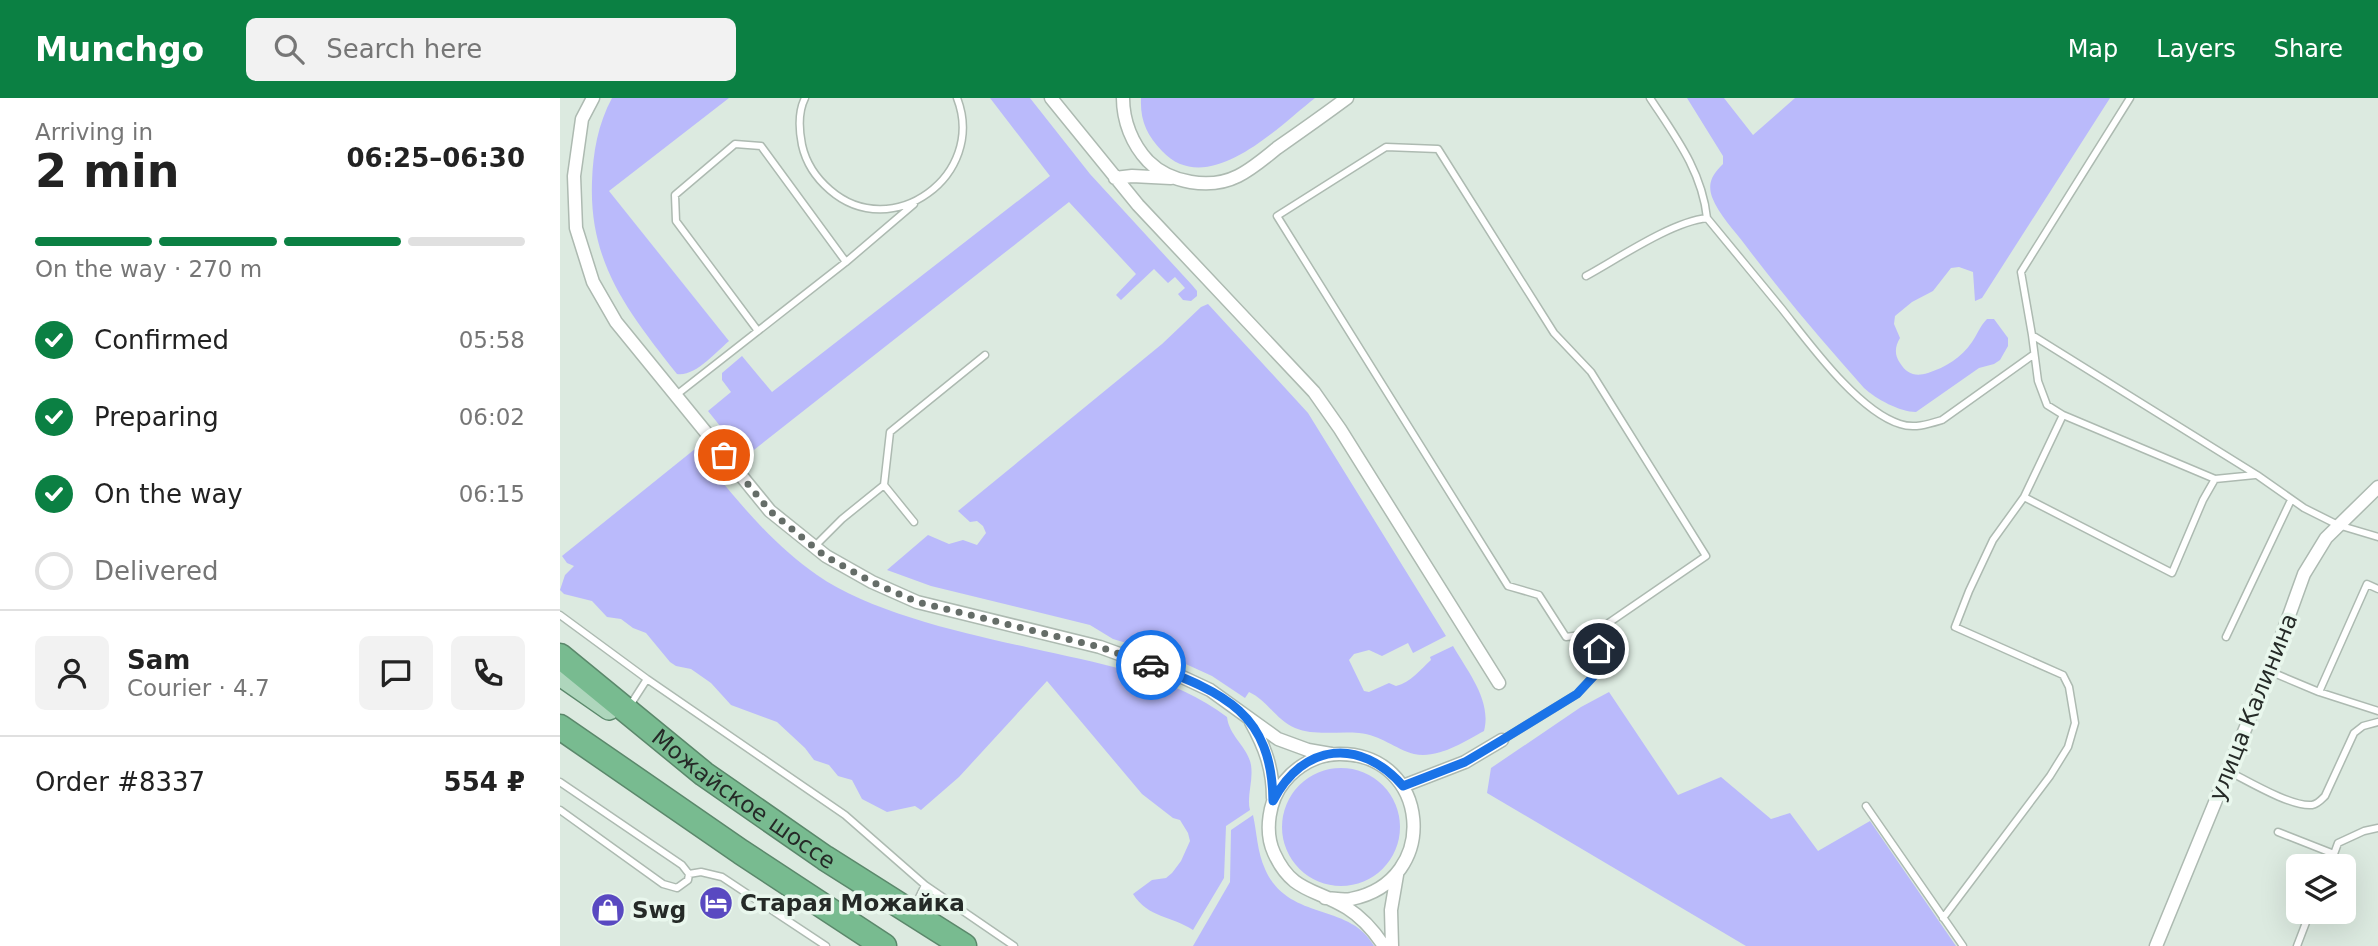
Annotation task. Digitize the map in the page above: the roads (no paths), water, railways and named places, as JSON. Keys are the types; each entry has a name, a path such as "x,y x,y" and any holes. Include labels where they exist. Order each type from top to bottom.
{"highway":[{"path":"560,656 704,774"},
{"name":"Можайское шоссе","path":"560,727 884,946"},
{"name":"Можайское шоссе","path":"704,774 825,858 964,946"}],"main road":[{"name":"Можайское шоссе","path":"560,675 704,774"}],"street":[{"path":"593,98 582,120 574,176 576,228 593,282 616,322 770,511 825,556 872,582 917,602 1100,647 1200,685 1279,739 1308,750 1351,754 1371,760 1389,771 1403,786 1413,809 1415,834 1408,858 1397,875 1379,890 1349,900 1325,898"},
{"path":"1051,98 1115,178 1314,392 1499,683"},
{"path":"1123,98 1125,121 1142,152 1154,167 1180,179"},
{"path":"1115,178 1132,176 1213,183 1237,176 1347,98"},
{"name":"улица Калинина","path":"2157,946 2269,671 2304,574 2317,551 2338,525 2358,509 2378,487"},
{"path":"1247,716 1266,750 1273,780 1270,838 1272,850 1284,872 1302,888 1347,908 1362,920 1384,946"},
{"path":"1403,786 1465,762 1502,740"},
{"path":"1273,801 1282,784 1295,770 1312,760 1331,754"},
{"path":"1392,946 1391,910 1397,875"}],"lane":[{"path":"805,98 799,130 804,156 818,180 838,197 863,207 890,209 916,202"},
{"path":"675,396 939,186 955,164 963,138 961,110 957,98"},
{"path":"1650,98 1692,164 1704,197 1707,218 1856,395 1900,424 1916,426 1942,420 2033,355"},
{"path":"2130,98 2021,272 2038,381 2047,405 2063,415 2215,479 2257,475"},
{"path":"758,331 676,221 675,195 735,144 761,146 846,262"},
{"path":"1386,147 1438,149 1554,333 1591,372 1706,556 1594,633 1566,637 1539,595 1508,586 1277,216 1386,147"},
{"path":"1586,276 1673,229 1694,219 1707,218"},
{"path":"2032,335 2257,475 2291,500 2338,525 2378,537"},
{"path":"814,547 842,519 884,485 890,432 985,355"},
{"path":"1943,918 2050,776 2074,732 2069,687 2063,674 1955,627 1993,540 2024,497 2063,415"},
{"path":"2024,497 2172,573 2203,500 2215,479"},
{"path":"884,485 914,522"},
{"path":"2226,638 2291,500"},
{"path":"2319,692 2367,584 2378,589"},
{"path":"560,615 647,679 845,815 925,885 1014,946"},
{"path":"1502,740 1577,694 1604,665 1594,633"},
{"path":"2269,671 2319,692 2378,711"},
{"path":"627,711 647,679"},
{"path":"2228,771 2294,802 2309,805 2319,803 2325,796 2354,733 2363,726 2378,722"},
{"path":"560,782 682,865 689,874 688,880 677,888 663,884 560,810"},
{"path":"1866,806 1963,946"},
{"path":"2278,832 2334,854 2337,844 2364,831 2378,828"},
{"path":"689,874 701,872 722,877 826,946"},
{"path":"911,913 925,885"},
{"path":"2297,946 2306,924"}],"place":[{"name":"Старая Можайка","path":"716,903"},
{"name":"Swg","path":"608,910"}]}
